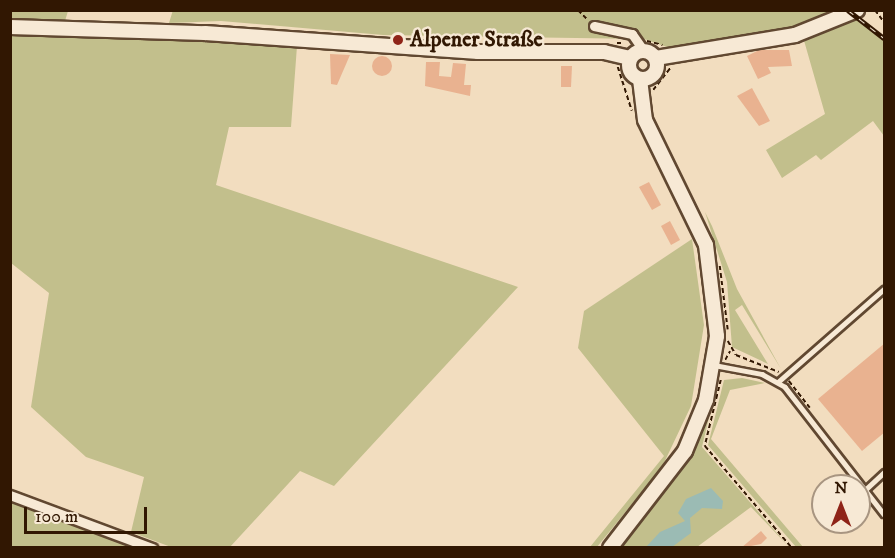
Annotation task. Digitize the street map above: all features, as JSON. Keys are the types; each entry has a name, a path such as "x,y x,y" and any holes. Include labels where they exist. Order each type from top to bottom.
{"street":[{"path":"594,26 661,56 795,35 857,10"},
{"path":"10,27 624,56 642,46"},
{"path":"610,548 685,451 719,365 717,309 706,245 645,120 640,79 630,72 624,56"},
{"path":"640,79 653,75 661,56"},
{"path":"10,495 152,548"}],"lane":[{"path":"778,382 885,289"},
{"path":"719,365 778,382 851,474"},
{"path":"871,484 885,472"},
{"path":"871,498 885,514"}],"path":[{"path":"578,10 594,26"},
{"path":"875,10 885,22"},
{"path":"637,121 617,64 624,56 623,43 642,46 662,45 661,56 672,65 652,100"},
{"path":"718,256 730,351 719,365 705,446 792,548"},
{"path":"730,351 785,377 816,416"}],"shaded area":[{"path":"11,10 68,11 65,21 11,19"},
{"path":"173,10 844,10 805,28 667,47 644,39 383,35 221,21 169,23"},
{"path":"853,17 884,41 884,136 873,121 821,160 816,155 782,178 766,150 825,114 803,37"},
{"path":"10,32 297,46 291,127 229,127 216,185 518,287 334,486 300,471 230,547 171,547 131,532 144,477 86,457 31,407 49,293 11,263"},
{"path":"705,212 737,289 781,369 742,305 735,310 768,364 732,347 727,282"},
{"path":"692,239 704,325 691,406 662,467 597,547 590,547 664,456 578,348 584,311"},
{"path":"742,378 765,383 730,390 711,439 803,547 796,547 708,445 724,380"},
{"path":"714,396 702,447 789,547 751,507 697,547 618,548 691,452"},
{"path":"11,495 143,547 11,547"}],"water":[{"path":"711,488 723,501 722,509 702,508 690,518 691,533 672,547 646,547 660,532 685,521 678,513 686,499"}],"building":[{"path":"759,50 789,50 792,66 768,67 771,73 758,79 747,56"},
{"path":"330,54 350,55 337,85 331,84"},
{"path":"382,56 389,59 392,66 389,73 382,76 375,73 372,66 375,59"},
{"path":"426,62 440,62 439,76 451,77 453,63 466,64 464,85 471,85 470,96 425,86"},
{"path":"561,66 572,66 571,87 561,87"},
{"path":"752,88 770,121 759,126 737,96"},
{"path":"649,182 661,205 652,210 639,187"},
{"path":"670,221 680,240 671,245 661,226"},
{"path":"885,343 885,432 862,451 818,399"},
{"path":"761,531 767,538 761,544 741,548"}],"railway":[{"path":"848,10 884,38"}],"place":[{"name":"Alpener Straße","path":"398,40"}]}
